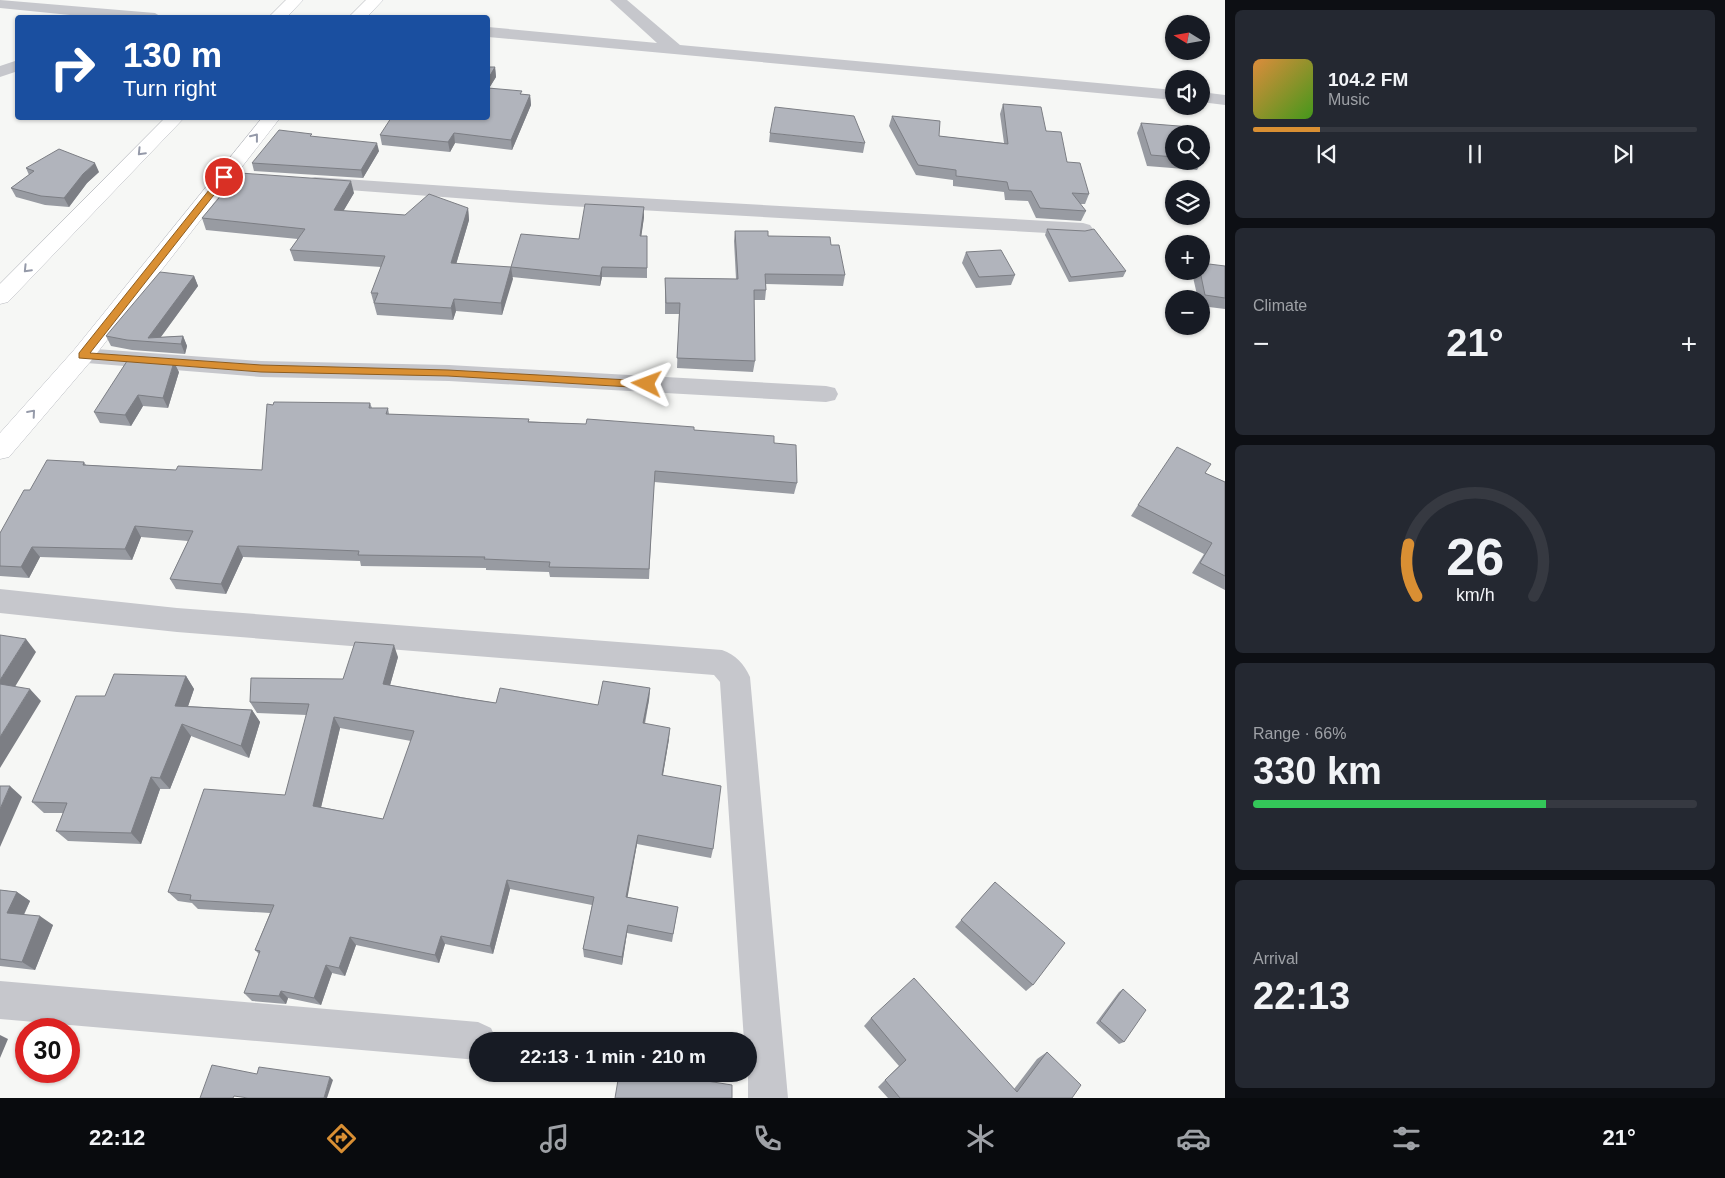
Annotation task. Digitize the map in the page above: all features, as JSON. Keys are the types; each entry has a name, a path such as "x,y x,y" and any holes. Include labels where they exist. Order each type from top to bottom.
{"street":[{"path":"279,15 295,0"},
{"path":"359,15 375,0"},
{"path":"618,0 676,50"},
{"path":"0,2 123,15"},
{"path":"490,32 1165,94"},
{"path":"0,72 15,65"},
{"path":"1210,99 1225,100"},
{"path":"0,297 172,120"},
{"path":"0,450 234,178 270,120"},
{"path":"293,182 550,200 1083,229"},
{"path":"82,356 261,369 448,373 826,394"},
{"path":"0,601 177,620 722,663 735,677 760,1076"},
{"path":"0,1000 469,1040"}],"building":[{"path":"490,67 495,67 490,76"},
{"path":"490,88 522,91 520,94 530,95 511,140 454,133 448,142 380,135 390,120 490,120"},
{"path":"1003,104 1041,107 1046,131 1061,132 1067,162 1080,163 1089,194 1072,193 1086,211 1040,208 1031,191 1009,190 1007,182 956,176 956,170 918,165 892,116 940,121 939,136 1008,144"},
{"path":"775,107 854,116 865,143 770,133"},
{"path":"1141,123 1166,125 1165,156 1151,155"},
{"path":"279,130 312,134 310,136 377,143 361,170 252,163"},
{"path":"59,149 95,163 83,174 64,198 41,196 11,188 34,171 26,168"},
{"path":"240,173 351,181 334,210 405,215 429,194 468,208 451,263 511,267 501,303 454,299 451,308 374,303 378,293 371,293 385,256 290,250 305,229 202,218"},
{"path":"585,204 644,207 640,236 647,236 647,268 602,267 600,276 511,267 521,234 579,239"},
{"path":"1047,229 1085,231 1094,229 1126,271 1071,277"},
{"path":"735,231 768,231 768,236 830,237 831,245 839,245 845,275 765,274 766,290 754,290 755,361 677,358 680,303 666,303 665,278 738,279"},
{"path":"1001,250 1015,275 979,277 966,252"},
{"path":"1210,264 1225,266 1225,298 1210,296 1210,290 1204,290 1202,280 1210,280"},
{"path":"160,272 194,276 148,338 183,336 181,344 127,340 106,336"},
{"path":"129,358 174,362 163,398 138,395 125,415 94,412"},
{"path":"274,402 370,403 369,408 388,408 386,414 529,419 528,422 586,424 587,419 694,427 694,430 774,436 774,443 796,445 797,483 655,471 649,569 549,567 550,562 484,559 485,557 358,555 359,551 238,546 221,584 170,579 193,531 135,526 125,549 32,547 21,567 0,566 0,533 24,490 30,490 47,460 84,462 83,465 176,470 178,466 262,470 267,404 273,405"},
{"path":"1177,447 1211,464 1205,473 1225,482 1225,576 1200,563 1212,543 1138,505"},
{"path":"0,635 26,639 0,680"},
{"path":"355,642 394,645 383,684 463,698 496,703 500,688 598,705 603,681 650,688 643,723 670,728 662,775 721,786 713,849 638,835 626,897 678,907 673,934 628,925 622,957 583,949 594,897 507,880 490,946 441,936 435,955 350,937 339,968 326,965 314,998 281,991 279,996 244,993 260,951 255,950 274,905 190,900 191,895 168,892 204,789 285,795 309,704 250,702 251,678 343,679","holes":["334,717 414,731 383,819 313,806"]},
{"path":"114,674 186,676 175,706 252,710 241,746 182,724 160,778 151,777 131,833 56,831 67,803 32,802 76,696 105,696"},
{"path":"0,684 30,689 0,737"},
{"path":"0,786 10,786 0,809"},
{"path":"995,882 1065,943 1033,985 961,920"},
{"path":"0,890 17,892 7,913 40,916 22,962 0,959"},
{"path":"914,978 1017,1092 1047,1052 1081,1085 1072,1098 900,1098 885,1080 906,1060 871,1018"},
{"path":"1123,989 1146,1010 1124,1042 1100,1021"},
{"path":"212,1065 257,1074 259,1067 330,1077 324,1098 248,1098 234,1096 233,1098 200,1098"},
{"path":"618,1082 713,1082 732,1085 732,1098 615,1098"}],"route":[{"path":"224,177 82,356 261,369 448,373 647,384"}]}
